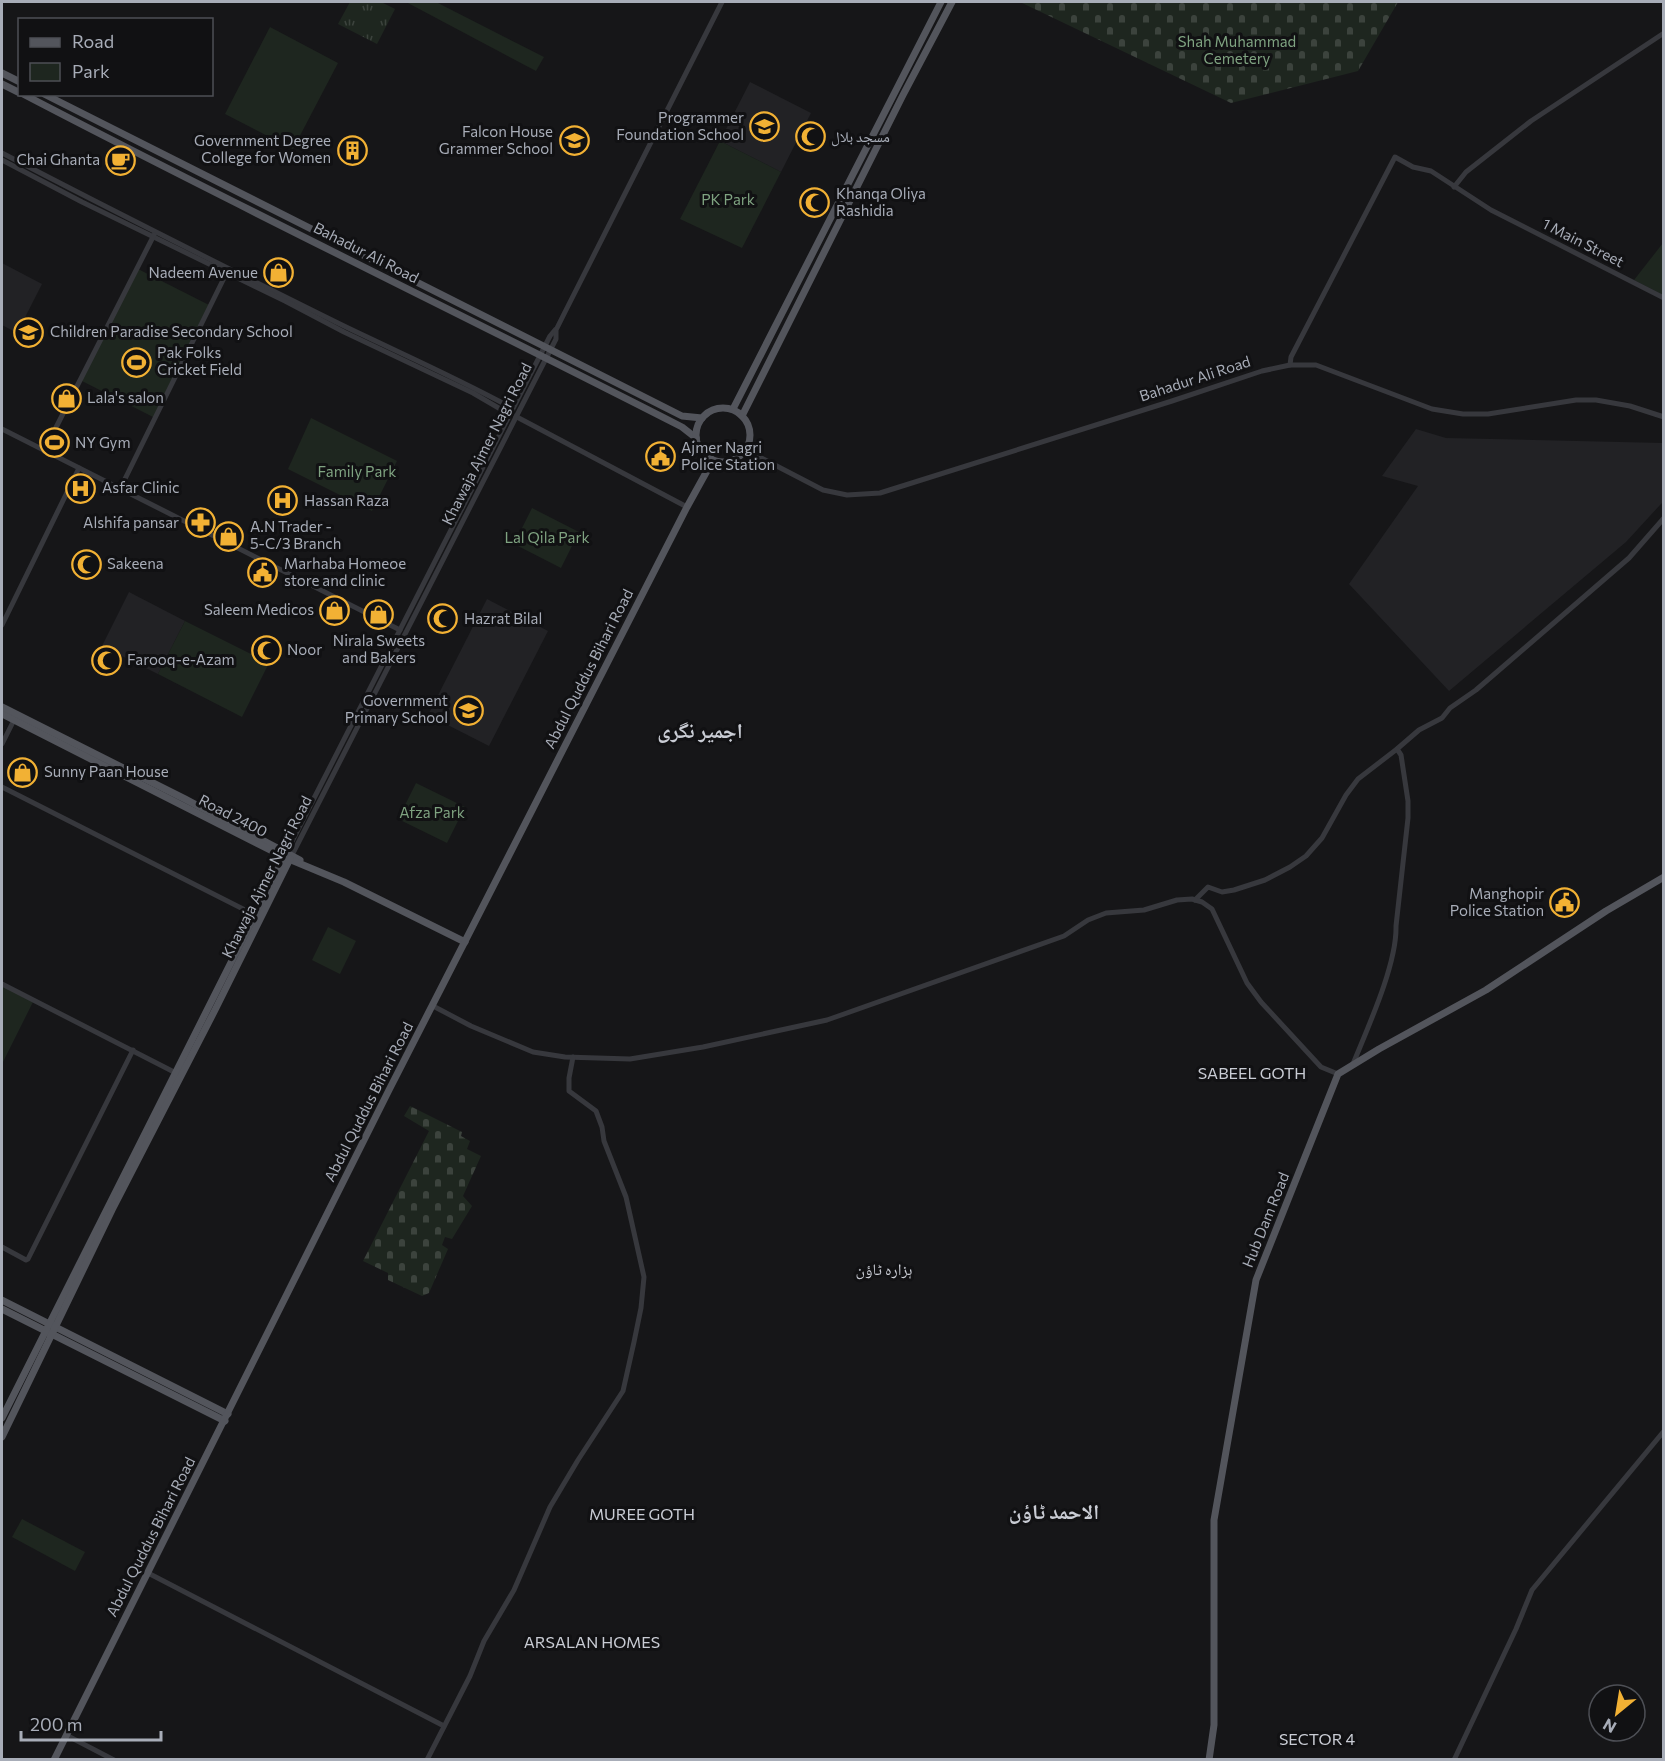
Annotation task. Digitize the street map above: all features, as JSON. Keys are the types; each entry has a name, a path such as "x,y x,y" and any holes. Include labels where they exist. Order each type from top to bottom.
{"main road":[{"path":"733,409 790,293 941,2"},
{"path":"742,416 952,2"},
{"path":"2,73 18,81"},
{"name":"Bahadur Ali Road","path":"2,84 18,92"},
{"name":"Bahadur Ali Road","path":"25,96 543,356 682,427 696,438"},
{"name":"Bahadur Ali Road","path":"48,96 682,416 702,418"},
{"path":"219,195 224,186"},
{"path":"721,407 733,409 742,416 747,427 746,450 733,460 724,462 713,460 699,448 696,438 698,423 711,410 721,407"},
{"name":"Abdul Quddus Bihari Road","path":"54,1760 465,942 713,460"},
{"name":"Road 2400","path":"2,707 288,856"},
{"name":"Road 2400","path":"2,714 465,942"},
{"name":"Khawaja Ajmer Nagri Road","path":"159,1113 176,1073 195,1042 255,915 288,856"},
{"name":"Khawaja Ajmer Nagri Road","path":"2,1418 49,1332 288,856"},
{"path":"1338,1074 1485,990 1606,911 1664,877"},
{"name":"Hub Dam Road","path":"1209,1760 1214,1725 1214,1520 1256,1280 1338,1074"},
{"path":"2,1300 53,1324 226,1417"},
{"path":"2,1309 226,1417"},
{"name":"Khawaja Ajmer Nagri Road","path":"2,1437 49,1332"}],"street":[{"name":"Khawaja Ajmer Nagri Road","path":"288,856 722,2"},
{"path":"1454,187 1466,172 1531,121 1664,33"},
{"path":"2,153 344,332 474,393 687,507"},
{"name":"1 Main Street","path":"1290,365 1291,357 1395,157 1413,167 1431,171 1491,210 1664,298"},
{"path":"2,160 82,202 155,234"},
{"path":"44,451 155,234"},
{"path":"120,489 228,271"},
{"name":"Bahadur Ali Road","path":"746,450 823,490 847,495 880,493 1262,371 1290,365 1316,365 1432,409 1463,414 1488,414 1576,400 1596,400 1630,406 1664,417"},
{"path":"2,429 400,630"},
{"path":"2,625 80,468"},
{"path":"1195,900 1208,887 1222,892 1244,887 1282,872 1306,856 1322,838 1346,795 1358,779 1419,730 1442,718 1450,708 1476,690 1629,558 1664,518"},
{"name":"Khawaja Ajmer Nagri Road","path":"395,646 400,630 418,601"},
{"path":"2,744 14,720"},
{"path":"1352,1066 1374,1013 1396,942 1408,818 1402,765 1397,749"},
{"path":"2,787 255,915"},
{"path":"433,1006 471,1026 533,1052 573,1057 630,1059 715,1045 827,1020 1064,936 1088,920 1106,913 1144,910 1177,900 1195,900 1212,909 1246,983 1261,1002 1321,1067 1338,1074"},
{"path":"2,984 176,1073"},
{"path":"2,1247 28,1259 133,1050"},
{"path":"427,1760 470,1676 484,1641 514,1590 549,1510 622,1391 641,1308 643,1273 626,1197 604,1141 603,1127 596,1111 569,1091 568,1078 573,1057"},
{"path":"1454,1760 1532,1590 1664,1431"},
{"path":"148,1573 444,1726"},
{"path":"66,1735 114,1760"}],"shaded area":[{"name":"Programmer Foundation School","path":"750,82 811,113 781,172 720,141"},
{"path":"2,263 42,284 17,333 2,325"},
{"path":"1416,429 1446,438 1663,443 1664,501 1626,542 1449,691 1349,584 1418,486 1382,476"},
{"path":"129,592 185,621 158,674 102,646"},
{"path":"487,599 548,631 489,746 428,715"}],"green space":[{"path":"350,2 381,2 395,9 377,44 338,24"},
{"path":"406,2 436,2 544,57 536,71"},
{"name":"Shah Muhammad Cemetery","path":"1020,2 1398,2 1358,71 1231,103"},
{"path":"270,27 338,63 293,149 225,114"},
{"name":"PK Park","path":"720,141 781,172 742,248 680,219"},
{"path":"1663,243 1663,295 1634,280"},
{"name":"Pak Folks Cricket Field","path":"138,269 211,306 155,418 80,380"},
{"name":"Family Park","path":"311,418 397,461 372,511 288,469"},
{"name":"Lal Qila Park","path":"532,508 579,532 561,568 514,544"},
{"path":"185,621 269,663 242,717 158,674"},
{"name":"Afza Park","path":"416,783 465,807 447,843 398,819"},
{"path":"328,927 356,941 340,974 312,960"},
{"path":"2,984 34,1000 2,1064"},
{"path":"410,1106 462,1132 461,1136 470,1141 467,1149 481,1156 463,1196 472,1206 452,1239 445,1237 442,1245 448,1249 429,1293 422,1296 388,1280 388,1273 363,1261 429,1131 404,1116"},
{"path":"22,1519 85,1552 75,1571 12,1537"}],"place":[{"name":"Programmer Foundation School","path":"765,127"},
{"name":"مسجد بلال","path":"810,137"},
{"name":"Falcon House Grammer School","path":"574,141"},
{"name":"Government Degree College for Women","path":"352,150"},
{"name":"Chai Ghanta","path":"121,160"},
{"name":"Khanqa Oliya Rashidia","path":"815,203"},
{"name":"Nadeem Avenue","path":"279,273"},
{"name":"Children Paradise Secondary School","path":"29,332"},
{"name":"Pak Folks Cricket Field","path":"136,362"},
{"name":"Lala's salon","path":"66,398"},
{"name":"NY Gym","path":"54,443"},
{"name":"Ajmer Nagri Police Station","path":"660,457"},
{"name":"Asfar Clinic","path":"81,488"},
{"name":"Hassan Raza","path":"283,501"},
{"name":"Alshifa pansar","path":"200,523"},
{"name":"A.N Trader - 5-C/3 Branch","path":"229,536"},
{"name":"Sakeena","path":"86,564"},
{"name":"Marhaba Homeoe store and clinic","path":"263,573"},
{"name":"Saleem Medicos","path":"335,610"},
{"name":"Nirala Sweets and Bakers","path":"379,614"},
{"name":"Hazrat Bilal","path":"443,619"},
{"name":"Noor","path":"266,650"},
{"name":"Farooq-e-Azam","path":"106,660"},
{"name":"Government Primary School","path":"469,710"},
{"name":"Sunny Paan House","path":"23,772"},
{"name":"Manghopir Police Station","path":"1565,903"}],"district":[{"name":"اجمیر نگری","path":"700,731"},
{"name":"SABEEL GOTH","path":"1252,1073"},
{"name":"ہزارہ ٹاؤن","path":"884,1269"},
{"name":"الاحمد ٹاؤن","path":"1054,1512"},
{"name":"MUREE GOTH","path":"642,1514"},
{"name":"ARSALAN HOMES","path":"592,1642"},
{"name":"SECTOR 4","path":"1317,1739"}]}
